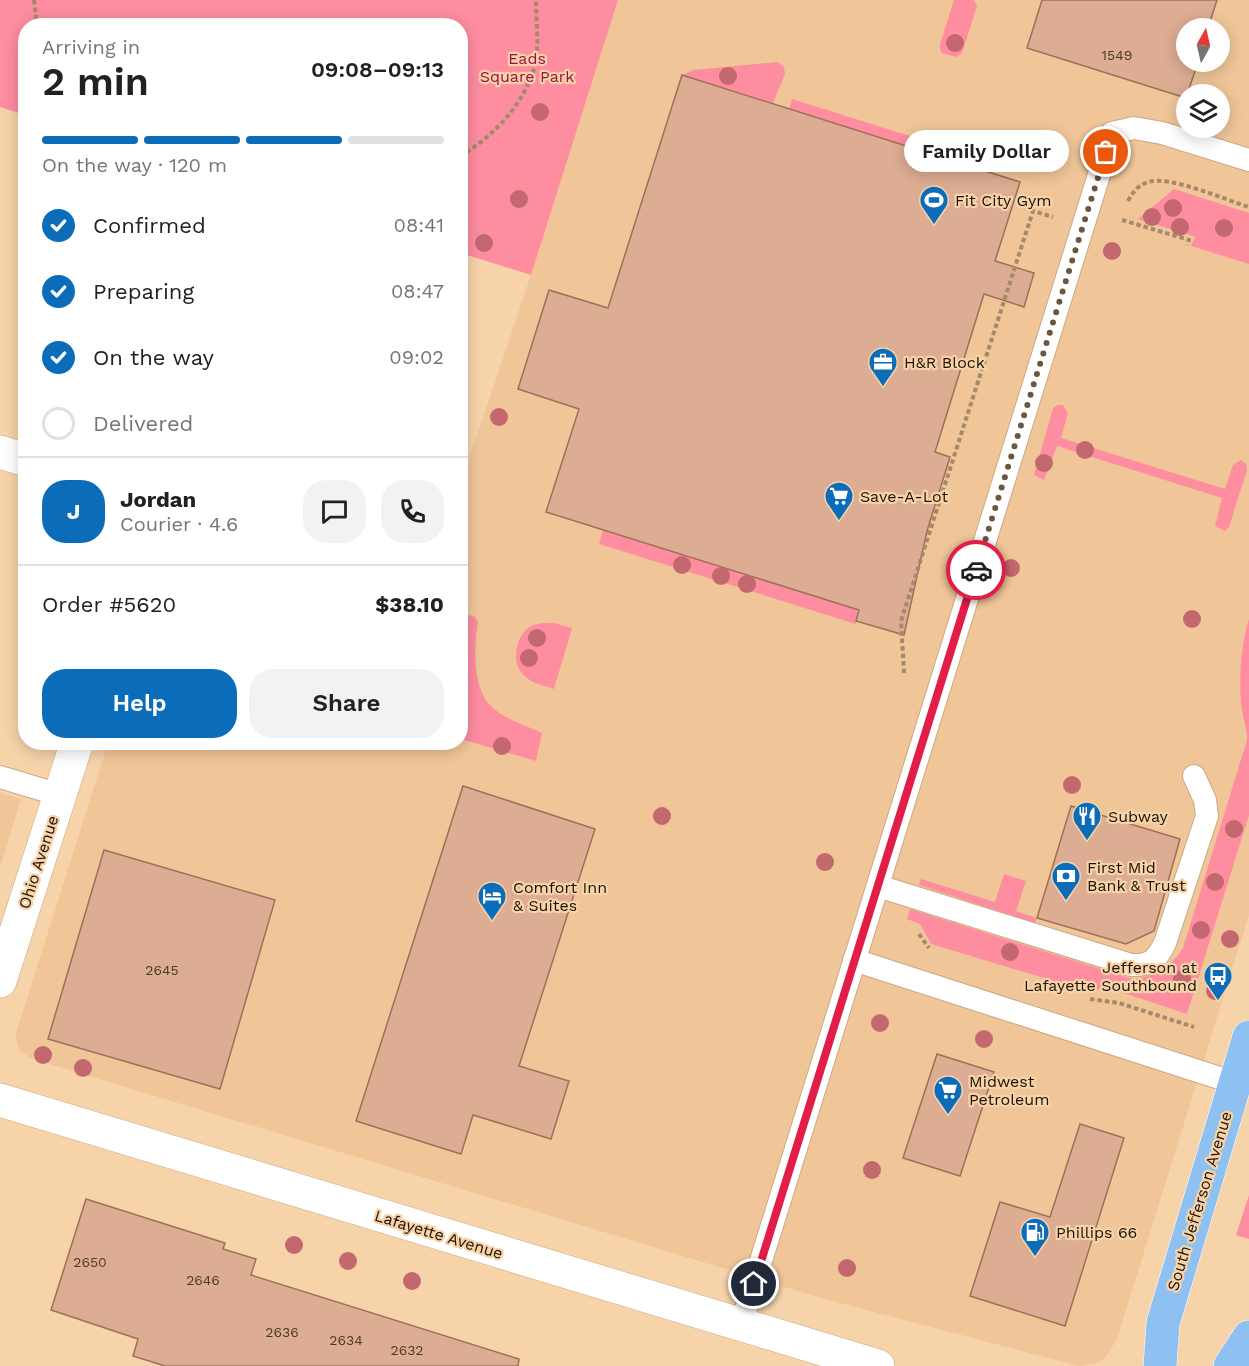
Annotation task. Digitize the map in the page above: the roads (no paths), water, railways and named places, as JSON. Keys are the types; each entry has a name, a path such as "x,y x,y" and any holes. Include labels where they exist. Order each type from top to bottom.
{"main road":[{"name":"South Jefferson Avenue","path":"1160,1366 1162,1323 1249,1037"},
{"path":"1230,1366 1249,1337"}],"street":[{"path":"0,452 18,458"},
{"name":"Ohio Avenue","path":"0,981 74,750"},
{"name":"Lafayette Avenue","path":"0,1100 878,1366"}],"lane":[{"path":"741,1325 1112,133 1134,128 1162,133 1249,160"},
{"path":"878,886 1131,965 1146,966 1159,956 1165,943 1207,816 1205,800 1194,776"},
{"path":"0,777 60,795"},
{"path":"854,960 1235,1083"}],"place":[{"name":"Family Dollar","path":"1106,152"},
{"name":"Fit City Gym","path":"934,226"},
{"name":"H&R Block","path":"883,388"},
{"name":"Save-A-Lot","path":"839,522"},
{"name":"Subway","path":"1087,842"},
{"name":"First Mid Bank & Trust","path":"1066,902"},
{"name":"Comfort Inn & Suites","path":"492,922"},
{"name":"Jefferson at Lafayette Southbound","path":"1218,1002"},
{"name":"Midwest Petroleum","path":"948,1116"},
{"name":"Phillips 66","path":"1035,1258"}],"park label":[{"name":"Eads Square Park","path":"527,67"}]}
